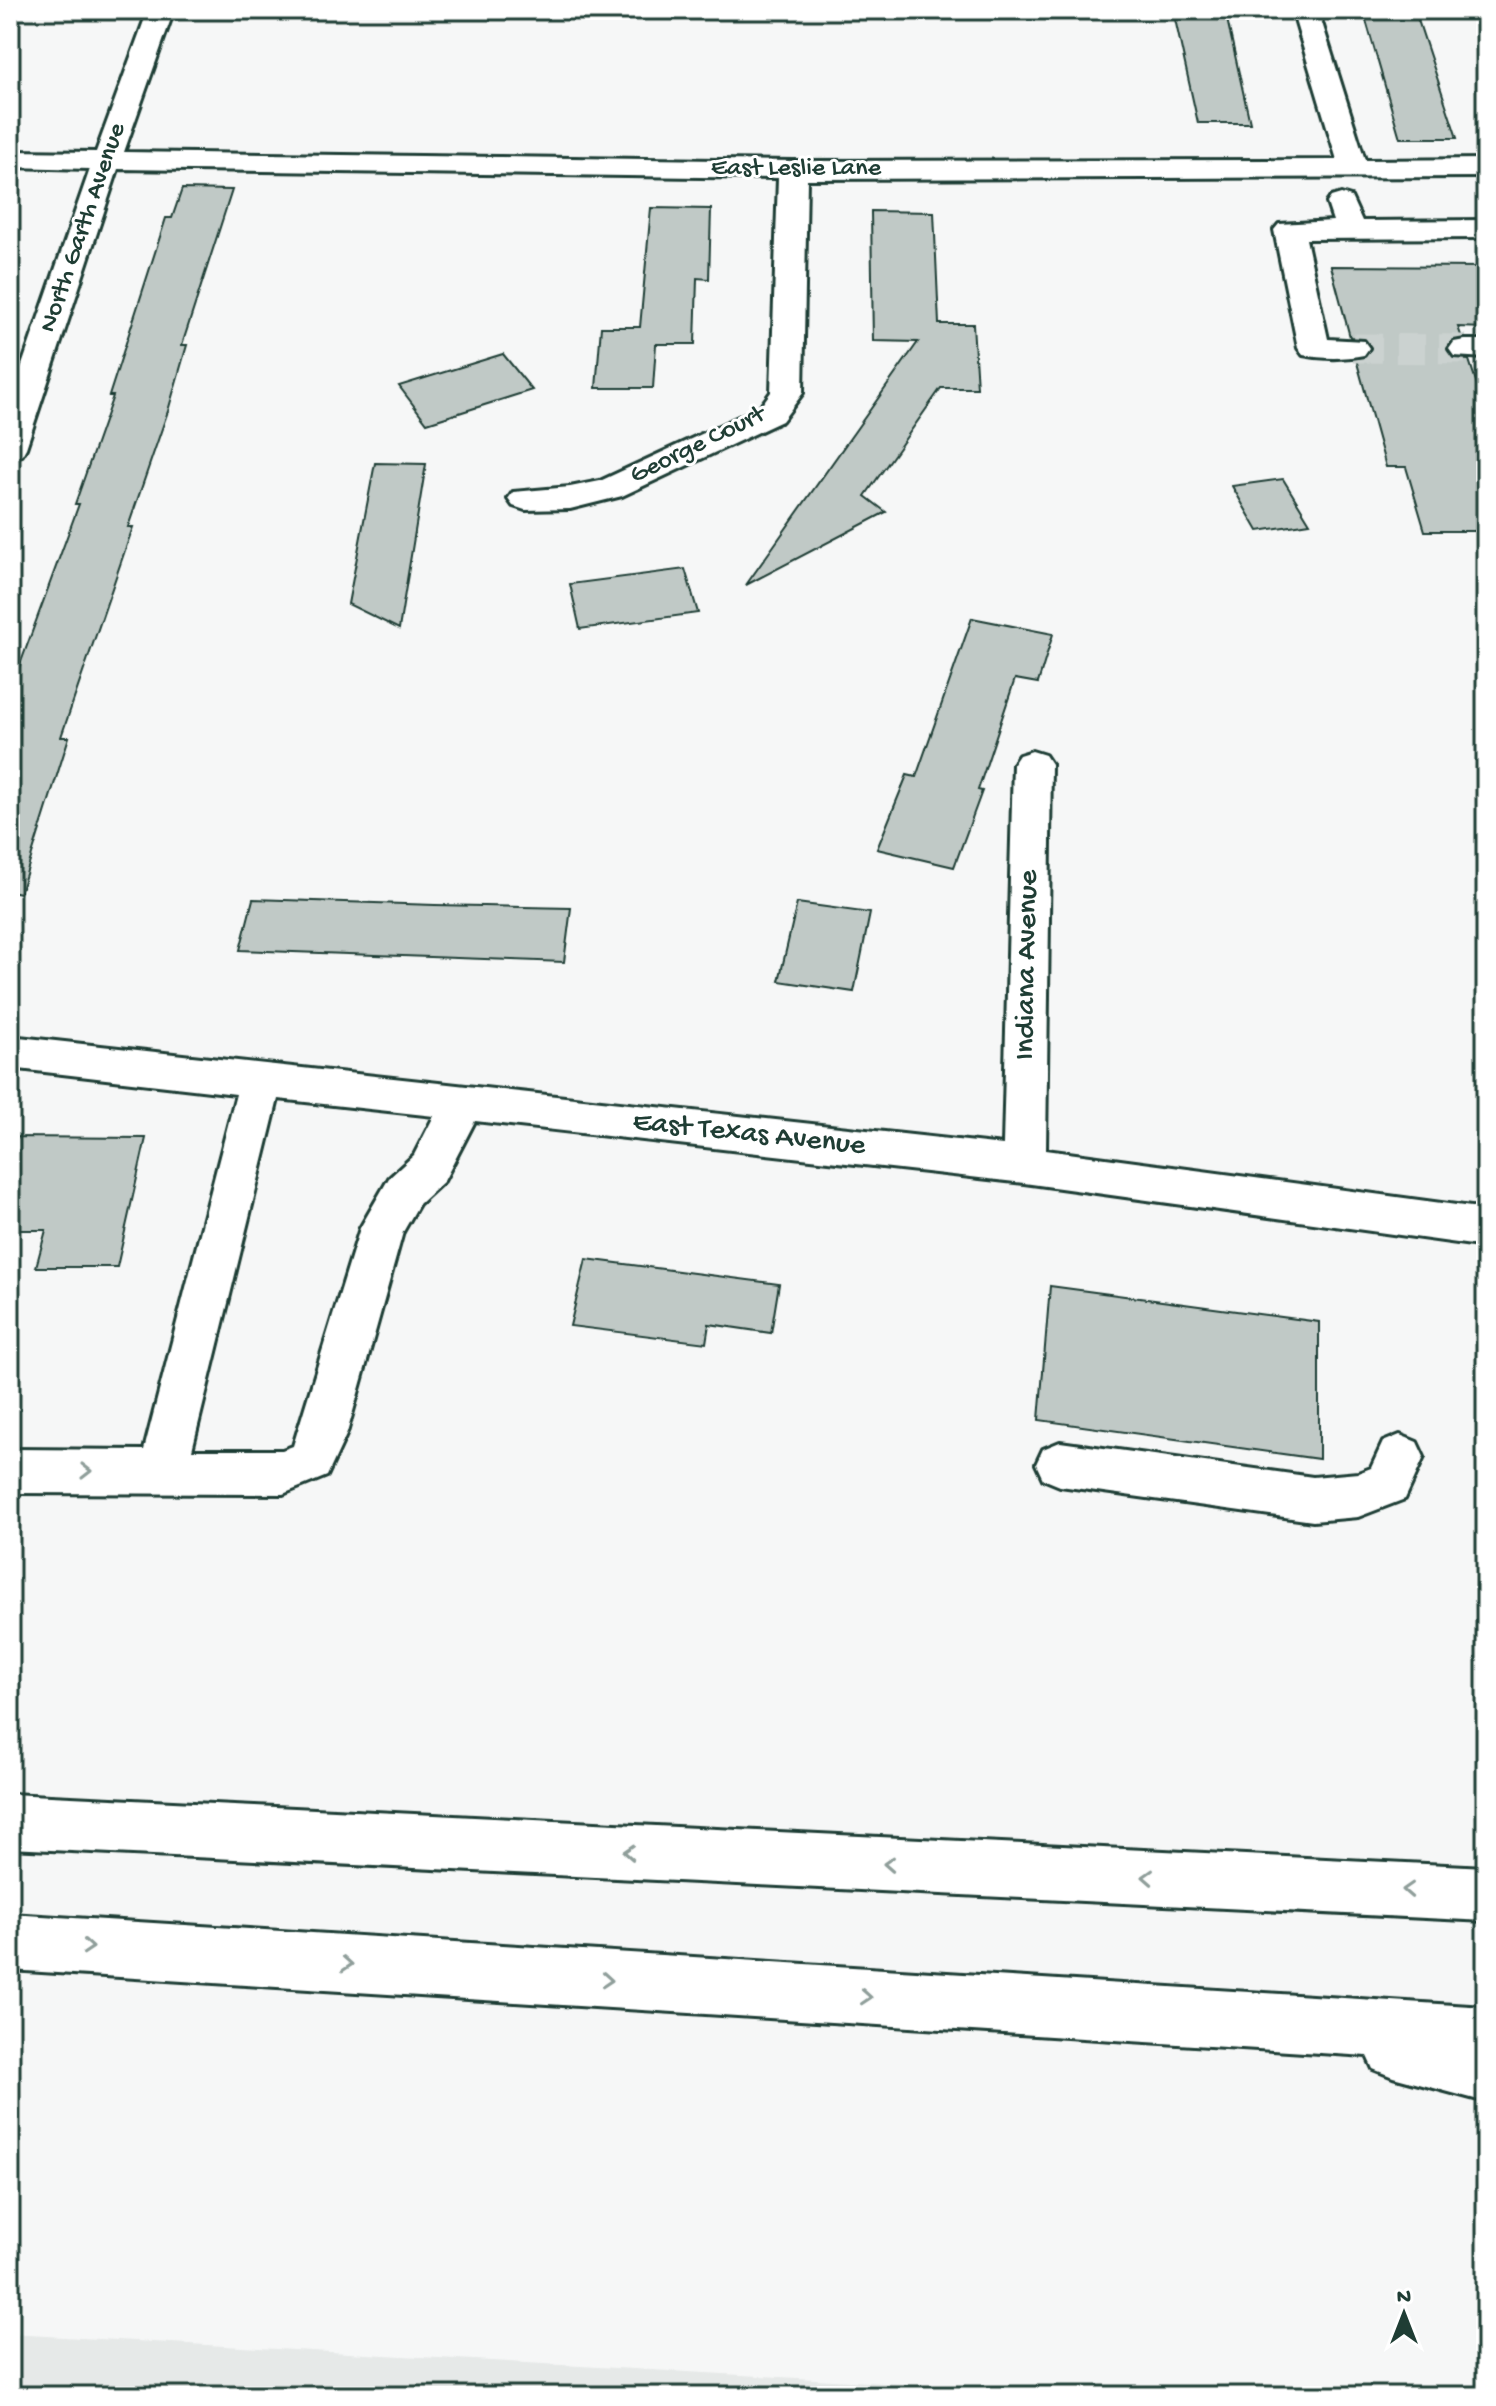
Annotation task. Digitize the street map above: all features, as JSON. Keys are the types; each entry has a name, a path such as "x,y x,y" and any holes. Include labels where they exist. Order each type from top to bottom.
{"main road":[{"name":"North Garth Avenue","path":"10,448 107,159 161,10"},
{"path":"1305,10 1351,230"},
{"name":"East Leslie Lane","path":"10,159 793,170 1486,168"},
{"name":"George Court","path":"525,499 570,498 610,489 771,414 787,393 793,170"},
{"path":"1353,348 1314,348 1289,230 1486,229"},
{"name":"Indiana Avenue","path":"1024,1165 1032,764"},
{"name":"East Texas Avenue","path":"10,1052 1024,1165 1486,1228"},
{"path":"163,1471 241,1148 261,1080"},
{"path":"10,1471 283,1472 310,1461 323,1433 382,1228 404,1191 429,1168 463,1103"},
{"path":"1060,1464 1313,1499 1358,1495 1388,1484 1400,1457"},
{"path":"10,1821 1486,1894"},
{"path":"10,1942 1486,2035"},
{"path":"1298,2024 1486,2073"}],"shaded area":[{"path":"10,2334 1117,2396 10,2396"}],"building":[{"path":"1173,10 1225,10 1250,123 1198,123"},
{"path":"1363,10 1415,11 1457,138 1400,138"},
{"path":"182,189 232,190 182,345 187,345 168,411 128,527 133,527 61,737 69,737 20,893 10,891 10,692 79,504 75,504 113,396 109,396 166,218 172,218"},
{"path":"651,208 711,209 709,279 697,278 695,344 656,344 653,388 596,388 601,327 640,327"},
{"path":"871,211 934,212 939,324 973,324 977,388 941,388 865,496 886,512 746,585 918,342 873,341"},
{"path":"1331,266 1486,267 1486,328 1458,327 1462,338 1452,340 1446,349 1454,359 1469,360 1486,412 1486,531 1425,531 1406,467 1386,467 1356,359 1366,357 1372,348 1364,338 1350,337"},
{"path":"503,354 532,390 427,423 399,386"},
{"path":"375,463 426,464 399,629 348,604"},
{"path":"1283,479 1310,523 1258,531 1232,486"},
{"path":"685,569 698,613 580,629 570,584"},
{"path":"972,618 1053,634 1038,683 1015,679 978,790 982,791 954,867 877,849 907,775 916,777"},
{"path":"253,899 571,908 564,962 240,950"},
{"path":"797,903 870,913 854,992 779,981"},
{"path":"10,1137 146,1138 117,1267 36,1267 46,1230 10,1230"},
{"path":"586,1259 779,1284 771,1333 709,1324 706,1343 570,1326"},
{"path":"1050,1286 1319,1322 1319,1459 1039,1420"}],"tunnel":[{"path":"1353,348 1465,349"}]}
